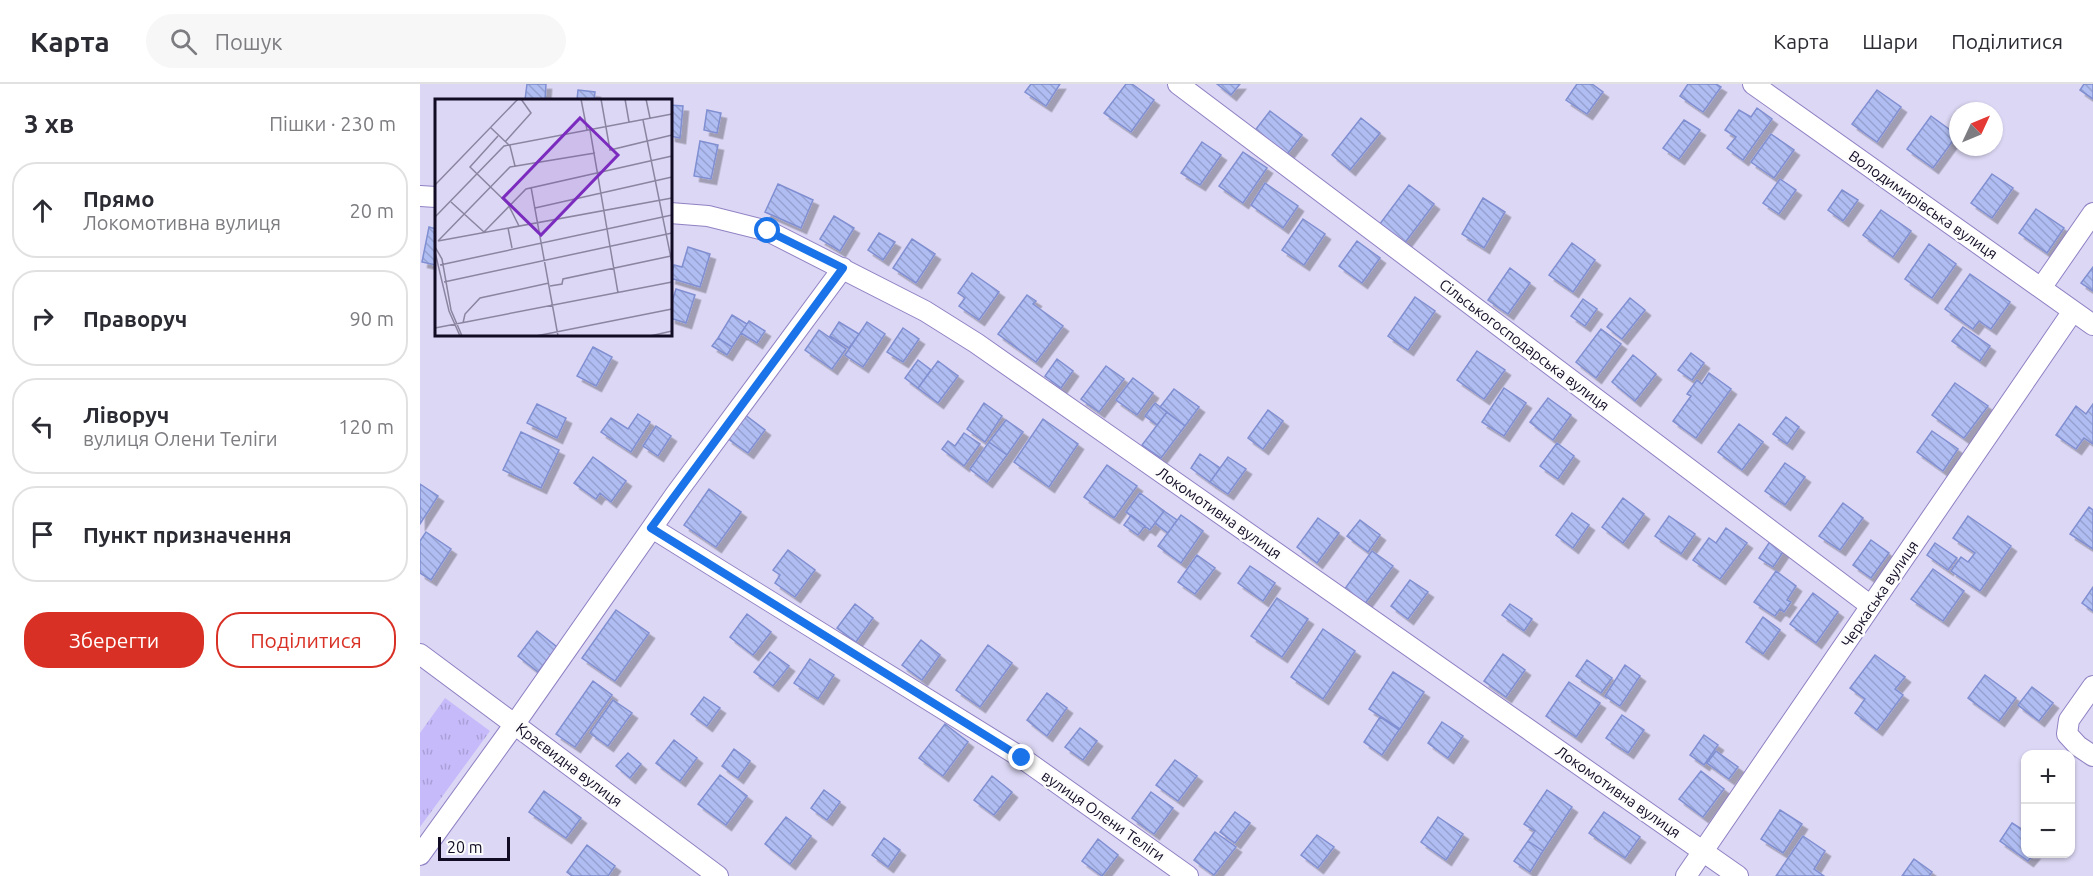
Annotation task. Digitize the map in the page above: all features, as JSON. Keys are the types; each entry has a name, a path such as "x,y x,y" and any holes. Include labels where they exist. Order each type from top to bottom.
{"street":[{"name":"Сільськогосподарська вулиця","path":"1178,84 1871,606"},
{"name":"Володимирівська вулиця","path":"1753,84 2093,325"},
{"path":"420,196 435,197"},
{"name":"Локомотивна вулиця","path":"672,213 708,216 768,231 925,311 975,343 1738,876"},
{"path":"2041,288 2093,213"},
{"path":"420,855 651,528 843,268"},
{"name":"Черкаська вулиця","path":"1686,876 2073,311"},
{"name":"вулиця Олени Теліги","path":"651,528 1022,758 1188,876"},
{"name":"Краєвидна вулиця","path":"420,654 718,876"},
{"path":"2093,686 2069,720 2067,734 2078,746 2093,756"}],"green space":[{"path":"445,698 490,731 420,827 420,733"}],"building":[{"path":"527,84 546,84 545,99 525,99"},
{"path":"1031,84 1060,84 1046,106 1025,92"},
{"path":"1126,84 1132,84 1154,100 1131,132 1104,113"},
{"path":"1217,84 1240,84 1231,95"},
{"path":"1577,84 1592,84 1603,92 1587,114 1566,100"},
{"path":"1688,84 1716,84 1721,87 1703,112 1680,96"},
{"path":"2084,84 2093,84 2093,99 2080,90"},
{"path":"578,90 595,92 594,99 577,99"},
{"path":"1877,90 1901,107 1877,142 1852,124"},
{"path":"672,105 683,106 680,138 672,136"},
{"path":"1757,108 1772,119 1743,160 1727,148 1736,137 1725,130 1739,110 1751,117"},
{"path":"707,110 721,113 717,133 704,130"},
{"path":"1270,111 1302,135 1285,157 1253,133"},
{"path":"1931,116 1949,129 1949,146 1933,168 1907,149"},
{"path":"1361,118 1380,133 1350,170 1332,155"},
{"path":"1684,120 1700,130 1679,159 1663,148"},
{"path":"1771,134 1794,150 1774,178 1751,162"},
{"path":"700,141 718,145 711,179 694,176"},
{"path":"1202,142 1221,155 1200,185 1181,173"},
{"path":"1243,152 1267,168 1243,203 1219,186"},
{"path":"1992,174 2013,188 1992,218 1971,203"},
{"path":"1780,179 1796,190 1779,214 1763,203"},
{"path":"1265,183 1298,206 1283,228 1251,205"},
{"path":"778,184 813,200 801,228 765,212"},
{"path":"1409,185 1434,204 1404,244 1379,225"},
{"path":"1842,190 1858,200 1843,221 1828,210"},
{"path":"1483,198 1505,212 1484,248 1462,234"},
{"path":"2036,209 2064,228 2047,253 2019,233"},
{"path":"1881,210 1911,231 1893,257 1863,235"},
{"path":"834,216 854,228 840,251 820,239"},
{"path":"1303,219 1325,234 1304,265 1282,250"},
{"path":"429,227 435,229 435,265 422,262"},
{"path":"879,233 895,242 883,260 868,250"},
{"path":"912,239 935,254 916,283 893,268"},
{"path":"1357,241 1380,258 1362,283 1339,266"},
{"path":"1572,243 1595,260 1573,292 1549,275"},
{"path":"1929,244 1956,264 1932,298 1905,279"},
{"path":"688,247 710,254 700,287 672,279 674,265 682,267"},
{"path":"2093,267 2093,291 2081,283"},
{"path":"1510,268 1530,283 1508,314 1488,300"},
{"path":"972,273 999,292 979,320 959,306 965,298 958,293"},
{"path":"1970,274 2010,302 1991,329 1979,321 1973,329 1945,309"},
{"path":"676,289 695,295 686,323 672,319 672,302"},
{"path":"1027,295 1036,301 1033,304 1063,326 1036,362 998,334"},
{"path":"1415,297 1435,311 1408,350 1388,336"},
{"path":"1630,298 1645,310 1622,339 1607,327"},
{"path":"1583,299 1597,309 1585,326 1571,316"},
{"path":"732,315 747,324 732,347 718,338"},
{"path":"749,321 765,331 757,343 741,333"},
{"path":"839,322 859,334 849,348 830,336"},
{"path":"867,322 885,334 863,367 845,355"},
{"path":"1963,327 1990,346 1980,361 1952,341"},
{"path":"903,328 919,339 903,362 887,352"},
{"path":"1601,329 1621,344 1596,378 1576,362"},
{"path":"819,330 846,349 832,369 805,350"},
{"path":"718,338 732,347 727,355 712,346"},
{"path":"593,347 612,357 596,386 577,376"},
{"path":"1477,351 1505,370 1484,399 1457,380"},
{"path":"1691,353 1704,363 1692,380 1678,370"},
{"path":"1633,355 1656,374 1635,401 1612,382"},
{"path":"1057,359 1073,371 1061,388 1045,376"},
{"path":"918,360 931,370 918,388 905,378"},
{"path":"938,361 958,376 938,403 918,388"},
{"path":"1106,366 1124,379 1099,412 1081,399"},
{"path":"1709,373 1731,389 1696,438 1673,421 1691,396 1687,394 1697,380 1702,384"},
{"path":"1133,378 1153,393 1137,415 1116,400"},
{"path":"1955,383 1988,406 1964,438 1932,415"},
{"path":"1504,388 1526,403 1504,436 1482,422"},
{"path":"1174,389 1199,407 1185,426 1160,407"},
{"path":"1548,398 1571,415 1553,440 1530,422"},
{"path":"984,403 1002,416 985,442 967,429"},
{"path":"1155,403 1167,412 1157,425 1145,416"},
{"path":"537,404 566,418 557,438 527,423"},
{"path":"2093,404 2093,444 2084,438 2076,449 2056,435 2076,406 2086,414"},
{"path":"1268,410 1283,421 1263,449 1248,438"},
{"path":"1167,412 1185,426 1161,458 1142,445"},
{"path":"638,414 650,422 631,452 601,432 611,418 628,429"},
{"path":"744,414 765,430 748,453 727,438"},
{"path":"1786,417 1799,427 1787,444 1773,434"},
{"path":"1043,419 1078,444 1049,487 1014,462"},
{"path":"1006,420 1023,432 1007,455 989,442"},
{"path":"1739,424 1763,442 1742,470 1718,452"},
{"path":"656,426 671,436 658,456 643,446"},
{"path":"1932,431 1958,449 1943,471 1917,452"},
{"path":"521,432 559,450 541,488 503,470"},
{"path":"964,433 980,444 964,466 942,449 948,441 955,446"},
{"path":"989,442 1007,455 987,482 970,469"},
{"path":"1557,443 1574,456 1558,479 1540,466"},
{"path":"1200,454 1220,468 1210,482 1191,468"},
{"path":"593,457 626,481 611,502 600,493 596,499 574,483"},
{"path":"1228,457 1246,469 1228,494 1210,482"},
{"path":"1785,463 1805,477 1785,505 1765,491"},
{"path":"1107,465 1137,486 1114,518 1084,497"},
{"path":"420,484 438,496 420,524"},
{"path":"709,489 741,512 716,547 684,525"},
{"path":"1140,493 1164,511 1150,530 1126,512"},
{"path":"1623,498 1644,514 1623,543 1602,527"},
{"path":"1843,503 1863,518 1840,550 1819,536"},
{"path":"2089,507 2093,510 2093,549 2070,534"},
{"path":"1164,511 1177,520 1168,533 1155,523"},
{"path":"1572,513 1589,525 1573,548 1556,535"},
{"path":"1131,515 1145,526 1138,535 1124,525"},
{"path":"1181,515 1203,531 1181,563 1158,546"},
{"path":"1669,516 1695,534 1681,554 1655,536"},
{"path":"1968,516 2011,546 1980,591 1951,571 1961,557 1968,562 1975,553 1953,538"},
{"path":"1318,518 1339,533 1317,563 1297,547"},
{"path":"1360,520 1380,535 1368,552 1347,536"},
{"path":"1726,528 1747,543 1720,579 1693,560 1709,538 1716,543"},
{"path":"426,532 451,549 431,580 420,573 420,541"},
{"path":"1771,540 1785,549 1773,567 1759,558"},
{"path":"1871,540 1889,553 1871,578 1853,565"},
{"path":"1935,543 1957,558 1948,570 1927,555"},
{"path":"788,550 815,570 795,597 775,583 780,575 773,570"},
{"path":"1372,551 1393,566 1364,605 1344,590"},
{"path":"1197,555 1215,568 1195,594 1178,582"},
{"path":"1250,566 1275,583 1263,601 1238,583"},
{"path":"1933,569 1964,591 1943,621 1911,599"},
{"path":"1776,571 1796,586 1787,600 1791,602 1784,612 1780,609 1775,616 1754,602"},
{"path":"1410,580 1428,592 1408,619 1391,606"},
{"path":"2093,587 2093,611 2082,603"},
{"path":"1813,593 1838,612 1816,643 1790,624"},
{"path":"1277,598 1308,619 1282,657 1251,636"},
{"path":"855,604 873,618 856,642 837,628"},
{"path":"1510,604 1532,619 1524,631 1502,615"},
{"path":"616,610 649,633 615,681 582,658"},
{"path":"747,614 771,632 753,655 730,637"},
{"path":"1763,617 1780,630 1763,654 1746,642"},
{"path":"1323,629 1355,651 1323,699 1291,677"},
{"path":"537,631 557,647 538,672 518,656"},
{"path":"921,640 940,655 922,680 902,665"},
{"path":"988,645 1012,663 980,707 956,690"},
{"path":"770,652 789,666 773,686 754,672"},
{"path":"1503,654 1525,670 1506,697 1484,681"},
{"path":"1875,655 1905,677 1895,689 1903,695 1877,730 1855,713 1865,699 1850,688"},
{"path":"810,659 834,675 818,699 794,683"},
{"path":"1587,660 1612,678 1601,693 1576,676"},
{"path":"1625,665 1640,676 1620,706 1605,696"},
{"path":"1393,672 1424,692 1400,729 1369,709"},
{"path":"1985,675 2016,698 1999,721 1968,698"},
{"path":"593,681 612,695 575,747 556,734"},
{"path":"1569,682 1600,703 1576,737 1546,716"},
{"path":"2032,687 2053,703 2039,721 2018,705"},
{"path":"1047,693 1067,708 1047,736 1027,720"},
{"path":"704,697 720,708 707,726 691,714"},
{"path":"613,700 632,713 608,746 590,733"},
{"path":"1622,715 1644,730 1628,753 1606,738"},
{"path":"1380,717 1399,730 1382,755 1364,742"},
{"path":"1442,722 1463,736 1448,758 1428,743"},
{"path":"945,724 968,742 943,776 919,758"},
{"path":"1080,728 1097,741 1083,760 1065,747"},
{"path":"1704,735 1718,745 1704,765 1690,755"},
{"path":"674,740 697,758 680,781 656,763"},
{"path":"734,749 750,761 738,778 722,766"},
{"path":"1716,751 1738,767 1729,779 1707,763"},
{"path":"628,753 641,764 630,778 616,766"},
{"path":"1175,760 1197,776 1178,801 1156,785"},
{"path":"1701,771 1724,789 1703,817 1679,799"},
{"path":"720,775 747,796 726,825 698,804"},
{"path":"992,776 1012,792 994,815 974,800"},
{"path":"824,790 840,802 827,820 811,808"},
{"path":"1547,790 1572,807 1543,851 1528,841 1535,831 1524,824"},
{"path":"544,791 581,818 566,838 529,812"},
{"path":"1151,792 1173,808 1154,834 1132,818"},
{"path":"1780,810 1802,824 1783,853 1761,839"},
{"path":"1235,812 1250,823 1235,843 1220,832"},
{"path":"1604,812 1640,837 1625,858 1589,833"},
{"path":"786,817 811,836 790,864 765,844"},
{"path":"1438,817 1463,834 1446,860 1421,842"},
{"path":"2012,823 2021,829 2021,856 2000,841"},
{"path":"1215,832 1236,847 1214,875 1194,860"},
{"path":"1317,835 1334,847 1318,868 1301,855"},
{"path":"1803,836 1825,851 1814,869 1824,876 1776,876"},
{"path":"884,838 900,850 888,867 872,855"},
{"path":"1098,839 1118,855 1102,876 1082,861"},
{"path":"1528,841 1543,851 1530,872 1514,861"},
{"path":"587,845 615,866 608,876 572,876 567,872"},
{"path":"1914,859 1932,872 1929,876 1902,876"}],"route":[{"path":"768,231 843,268 651,528 792,613 1022,758"}]}
